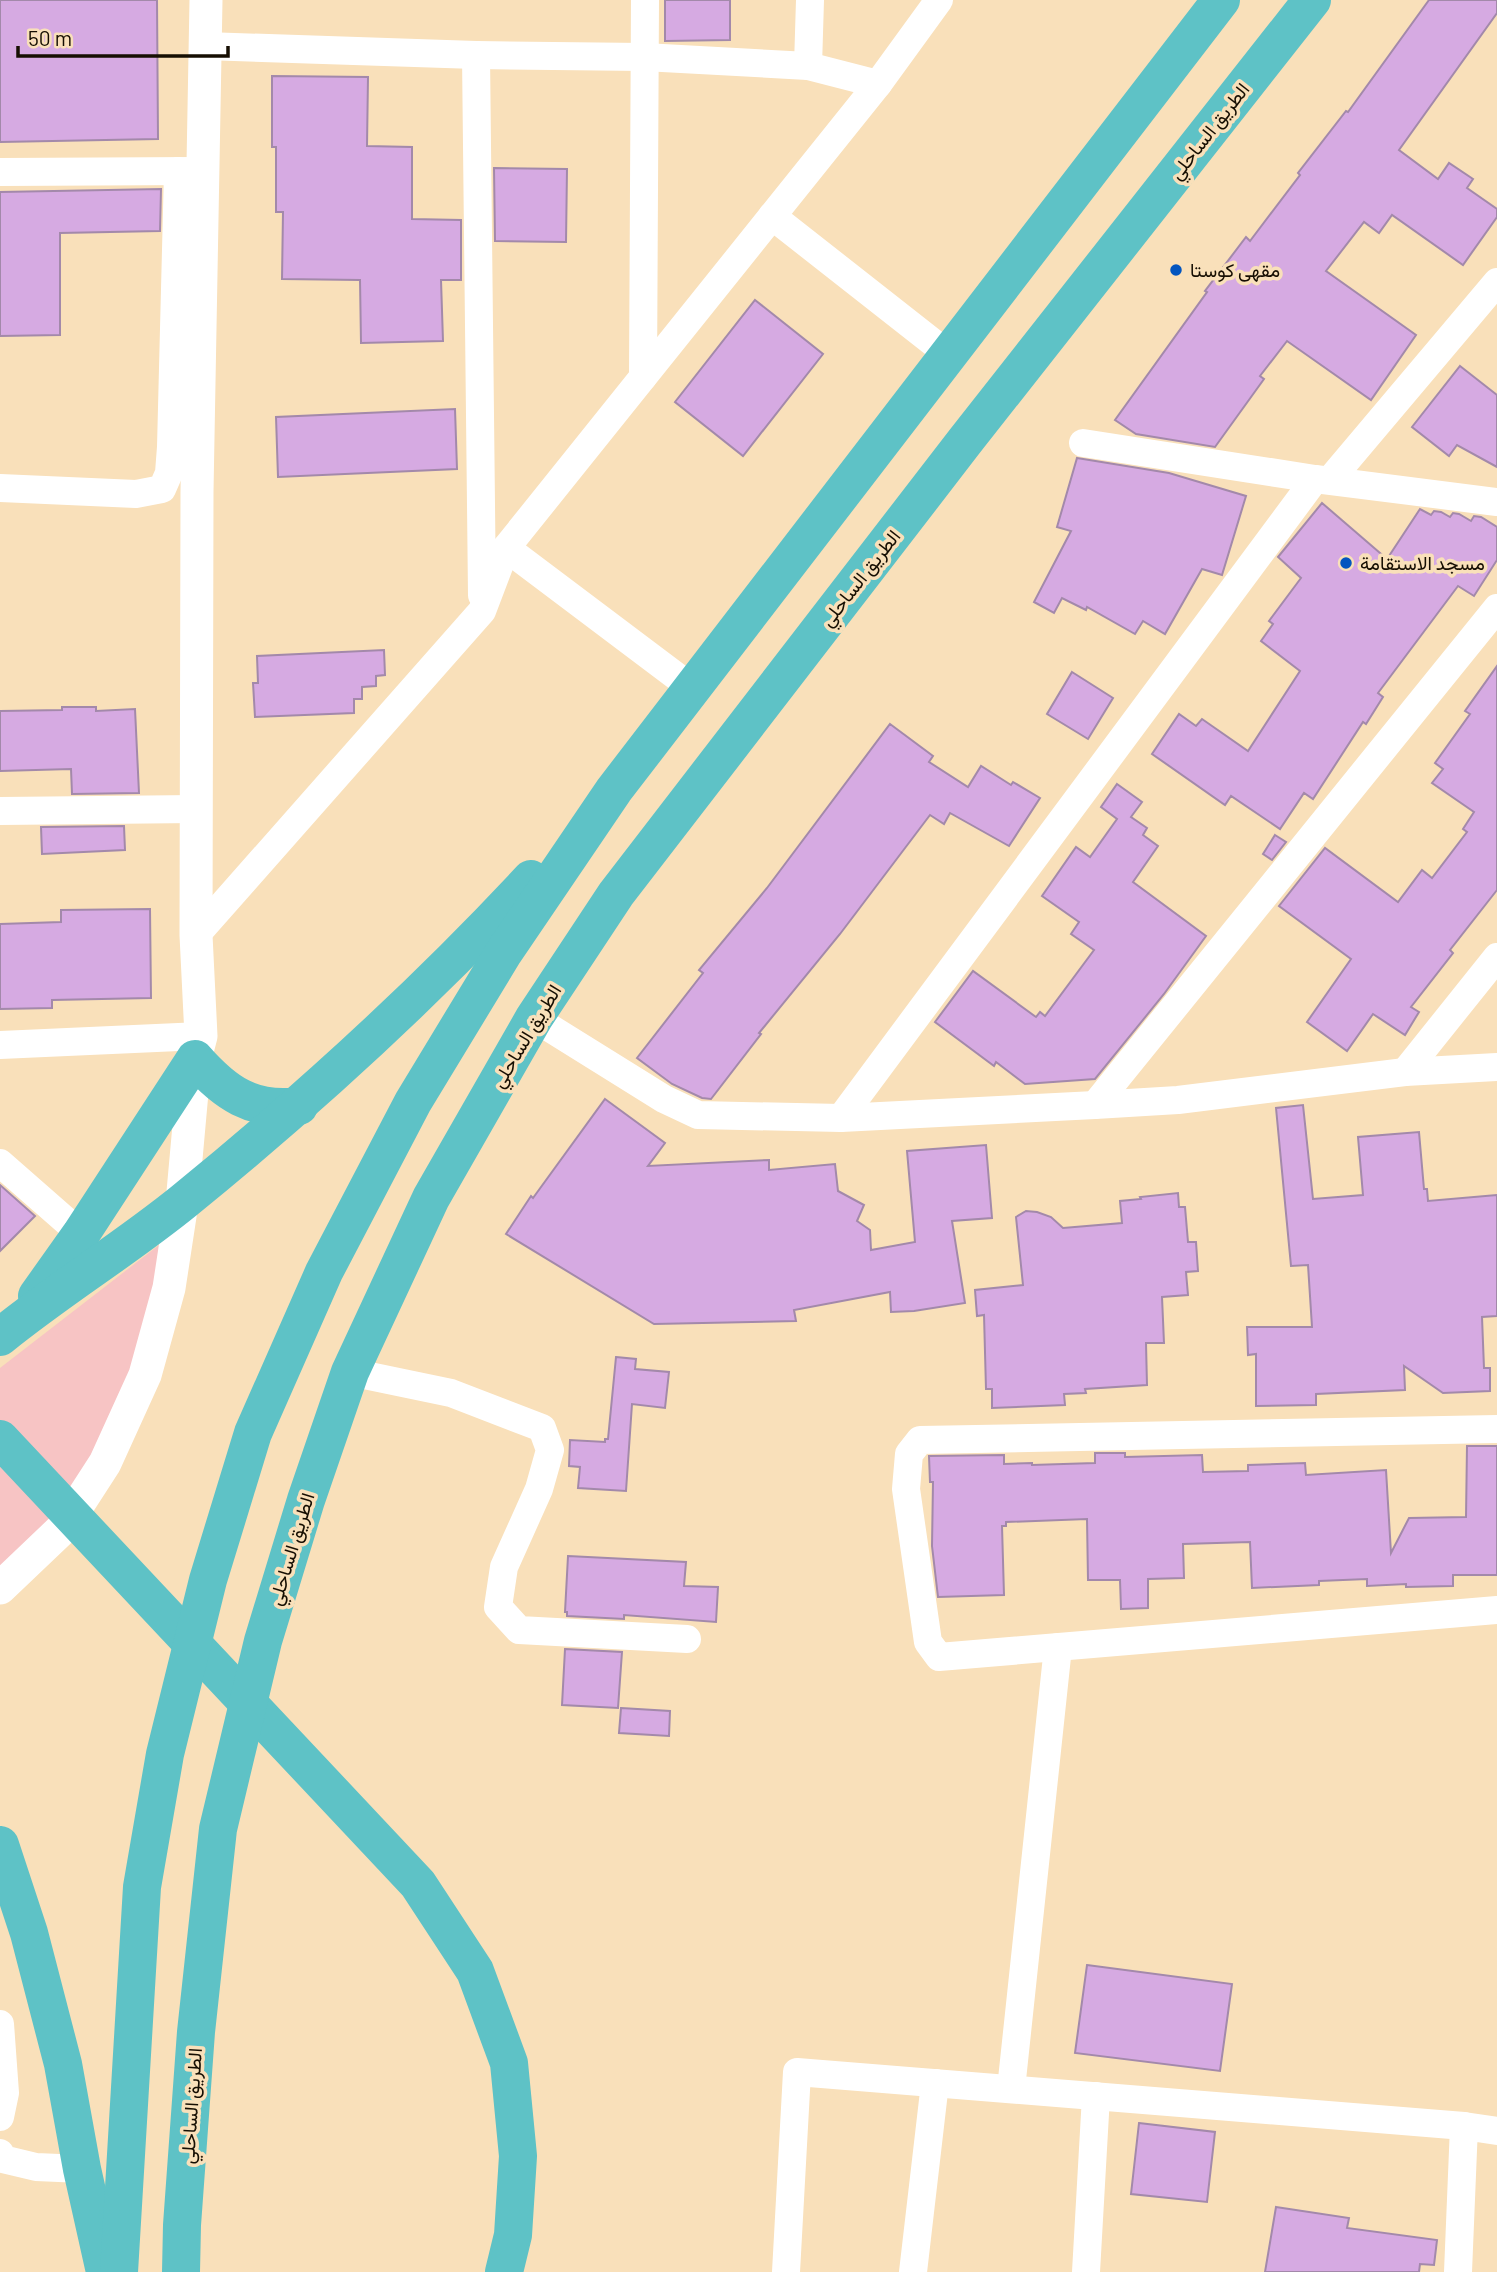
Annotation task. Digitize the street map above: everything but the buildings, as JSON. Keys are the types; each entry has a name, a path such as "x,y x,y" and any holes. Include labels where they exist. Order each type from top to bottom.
{"highway":[{"path":"119,2272 142,1886 165,1754 204,1593 253,1433 324,1272 412,1102 505,952 614,790 1221,0"},
{"name":"الطريق الساحلي","path":"181,2272 182,2225 197,2032 218,1829 263,1641 306,1500 350,1372 431,1198 534,1018 625,883 965,441 1312,0"},
{"path":"9,1330 182,1203 299,1106 411,1002 497,916 614,790"},
{"path":"9,1330 81,1234 198,1047 226,1090 244,1100 264,1106 299,1106"},
{"path":"0,1439 418,1884 475,1971 509,2063 518,2155 513,2235 504,2272"},
{"path":"0,1845 29,1933 60,2051 105,2272"}],"street":[{"path":"0,488 136,494 162,489 169,473 191,171 205,46 206,0"},
{"path":"643,377 645,0"},
{"path":"808,66 810,0"},
{"path":"196,935 482,611 506,548 878,84 939,0"},
{"path":"205,46 476,55 644,57 808,66 878,84"},
{"path":"476,55 482,611"},
{"path":"0,172 191,171"},
{"path":"0,1587 63,1528 105,1463 145,1375 169,1288 182,1203 198,1047 197,492 191,171"},
{"path":"772,216 949,355"},
{"path":"841,1118 1323,480 1497,282"},
{"path":"1083,443 1323,480 1497,502"},
{"path":"506,548 692,688"},
{"path":"1095,1105 1497,608"},
{"path":"0,811 197,809"},
{"path":"1405,1072 1497,957"},
{"path":"534,1018 664,1099 698,1115 841,1118 1095,1105 1178,1100 1405,1072 1497,1067"},
{"path":"0,1045 198,1047"},
{"path":"0,1163 81,1234"},
{"path":"350,1372 451,1393 542,1428 551,1450 539,1489 504,1567 498,1607 519,1630 687,1639"},
{"path":"1497,1429 919,1440 909,1454 905,1489 928,1642 939,1657 1497,1610"},
{"path":"1011,2089 1058,1647"},
{"path":"0,2024 5,2093 0,2117"},
{"path":"786,2272 797,2071 1464,2126 1497,2131"},
{"path":"913,2272 935,2083"},
{"path":"1086,2272 1096,2096"},
{"path":"1458,2272 1464,2126"},
{"path":"0,2153 3,2159 36,2167 82,2169"}],"shaded area":[{"path":"159,1245 150,1326 100,1440 64,1502 23,1553 0,1572 0,1368"}],"place":[{"name":"مقهى كوستا","path":"1176,270"},
{"name":"مسجد الاستقامة","path":"1346,563"}]}
